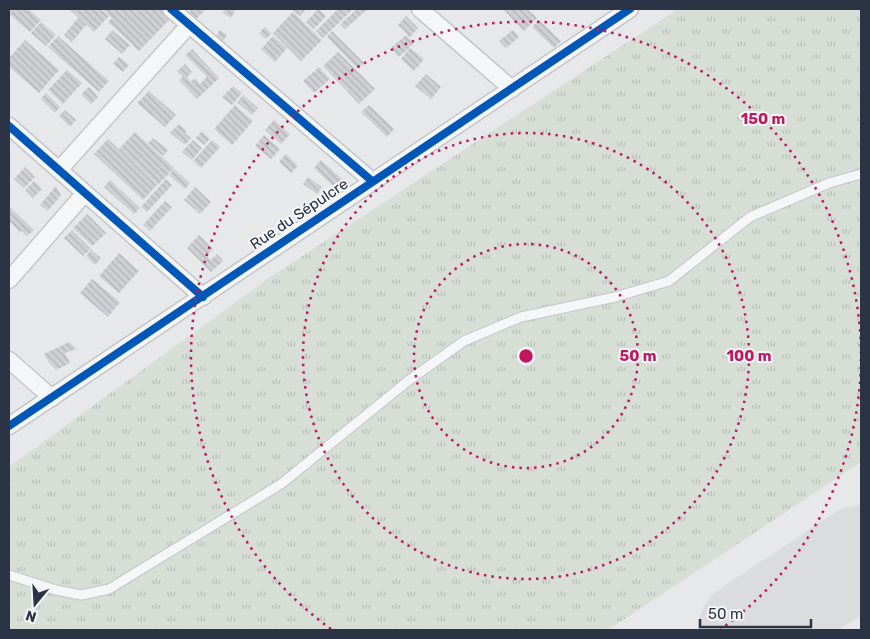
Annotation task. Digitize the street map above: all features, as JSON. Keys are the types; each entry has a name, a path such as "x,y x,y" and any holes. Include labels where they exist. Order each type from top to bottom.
{"street":[{"path":"171,9 372,181"},
{"path":"420,9 512,89"},
{"name":"Rue du Sépulcre","path":"9,426 630,9"},
{"path":"59,170 190,26"},
{"path":"9,126 202,297"},
{"path":"9,280 85,193"},
{"path":"9,360 52,398"}],"lane":[{"path":"9,575 56,590 81,594 110,589 281,484 408,381 464,341 521,317 615,296 669,281 750,216 829,183 861,174"}],"green space":[{"path":"678,9 861,9 861,462 608,630 9,630 9,467 269,278"}],"building":[{"path":"13,9 28,9 41,20 30,32 9,14"},
{"path":"69,9 100,9 109,16 94,32"},
{"path":"102,9 161,9 171,18 139,51 108,22 112,18"},
{"path":"192,9 206,9 194,21 187,14"},
{"path":"225,9 236,9 231,18 223,13"},
{"path":"291,9 306,9 300,16"},
{"path":"318,9 326,16 314,29 306,22"},
{"path":"338,9 353,9 323,38 316,31"},
{"path":"357,9 368,9 345,29 340,24"},
{"path":"527,9 537,18 524,31 504,10"},
{"path":"293,12 322,40 301,61 273,33"},
{"path":"406,16 418,28 410,37 398,25"},
{"path":"78,18 86,25 72,42 64,35"},
{"path":"539,20 561,41 554,48 532,27"},
{"path":"41,22 56,35 46,46 31,33"},
{"path":"265,27 271,34 266,39 259,33"},
{"path":"112,30 130,45 122,54 105,39"},
{"path":"220,30 227,35 223,41 215,37"},
{"path":"513,30 519,37 506,48 499,41"},
{"path":"332,31 364,63 358,69 327,37"},
{"path":"406,35 414,43 399,57 391,48"},
{"path":"58,36 109,81 99,92 48,47"},
{"path":"273,36 287,48 275,62 261,49"},
{"path":"25,40 59,70 39,93 9,67 9,58"},
{"path":"410,48 424,59 414,71 401,59"},
{"path":"192,49 219,78 197,99 179,80 183,77 177,71 185,64 192,72 187,77 191,82 195,78 200,84 207,77 185,55"},
{"path":"338,52 375,89 359,104 323,66"},
{"path":"119,57 129,65 123,72 113,64"},
{"path":"319,67 330,79 314,93 303,81"},
{"path":"67,70 82,83 63,104 48,90"},
{"path":"426,74 441,87 431,99 415,86"},
{"path":"233,86 242,93 232,105 222,97"},
{"path":"89,87 98,97 91,104 81,94"},
{"path":"149,91 176,115 165,127 137,103"},
{"path":"46,93 60,107 55,113 41,99"},
{"path":"243,95 258,108 252,115 237,102"},
{"path":"235,105 253,121 232,145 214,129"},
{"path":"369,105 394,129 387,137 361,112"},
{"path":"65,110 76,120 70,127 59,116"},
{"path":"274,120 290,134 281,144 265,130"},
{"path":"179,124 187,131 185,133 191,138 185,145 170,133"},
{"path":"202,131 210,139 204,145 196,138"},
{"path":"135,132 174,168 158,185 119,149"},
{"path":"264,135 280,149 271,159 255,146"},
{"path":"153,138 168,150 163,156 148,143"},
{"path":"108,139 157,185 143,200 94,154"},
{"path":"193,140 202,148 192,160 182,152"},
{"path":"212,140 220,147 201,168 193,161"},
{"path":"286,154 298,166 291,173 279,162"},
{"path":"321,160 344,181 336,189 314,168"},
{"path":"25,167 35,177 24,188 14,179"},
{"path":"174,169 190,183 185,189 169,175"},
{"path":"308,177 322,187 317,194 303,184"},
{"path":"166,179 172,185 147,212 141,207"},
{"path":"110,180 140,208 134,214 104,187"},
{"path":"34,181 42,189 33,198 25,190"},
{"path":"56,186 61,195 48,211 40,205"},
{"path":"195,187 211,202 200,214 184,200"},
{"path":"165,201 172,207 150,231 143,225"},
{"path":"10,207 34,230 27,236 9,221"},
{"path":"87,214 106,233 92,246 73,228"},
{"path":"72,230 91,249 83,256 64,238"},
{"path":"199,235 213,249 206,256 211,260 217,254 223,261 211,272 187,248"},
{"path":"91,250 101,258 95,265 86,256"},
{"path":"119,253 139,271 119,293 99,276"},
{"path":"92,279 120,302 108,317 80,293"},
{"path":"69,342 77,349 65,353 70,363 56,370 44,354"}],"runway":[{"path":"748,630 861,555"}],"cycle path":[{"path":"171,9 372,181"},
{"path":"9,426 630,9"},
{"path":"9,126 203,297"}]}
